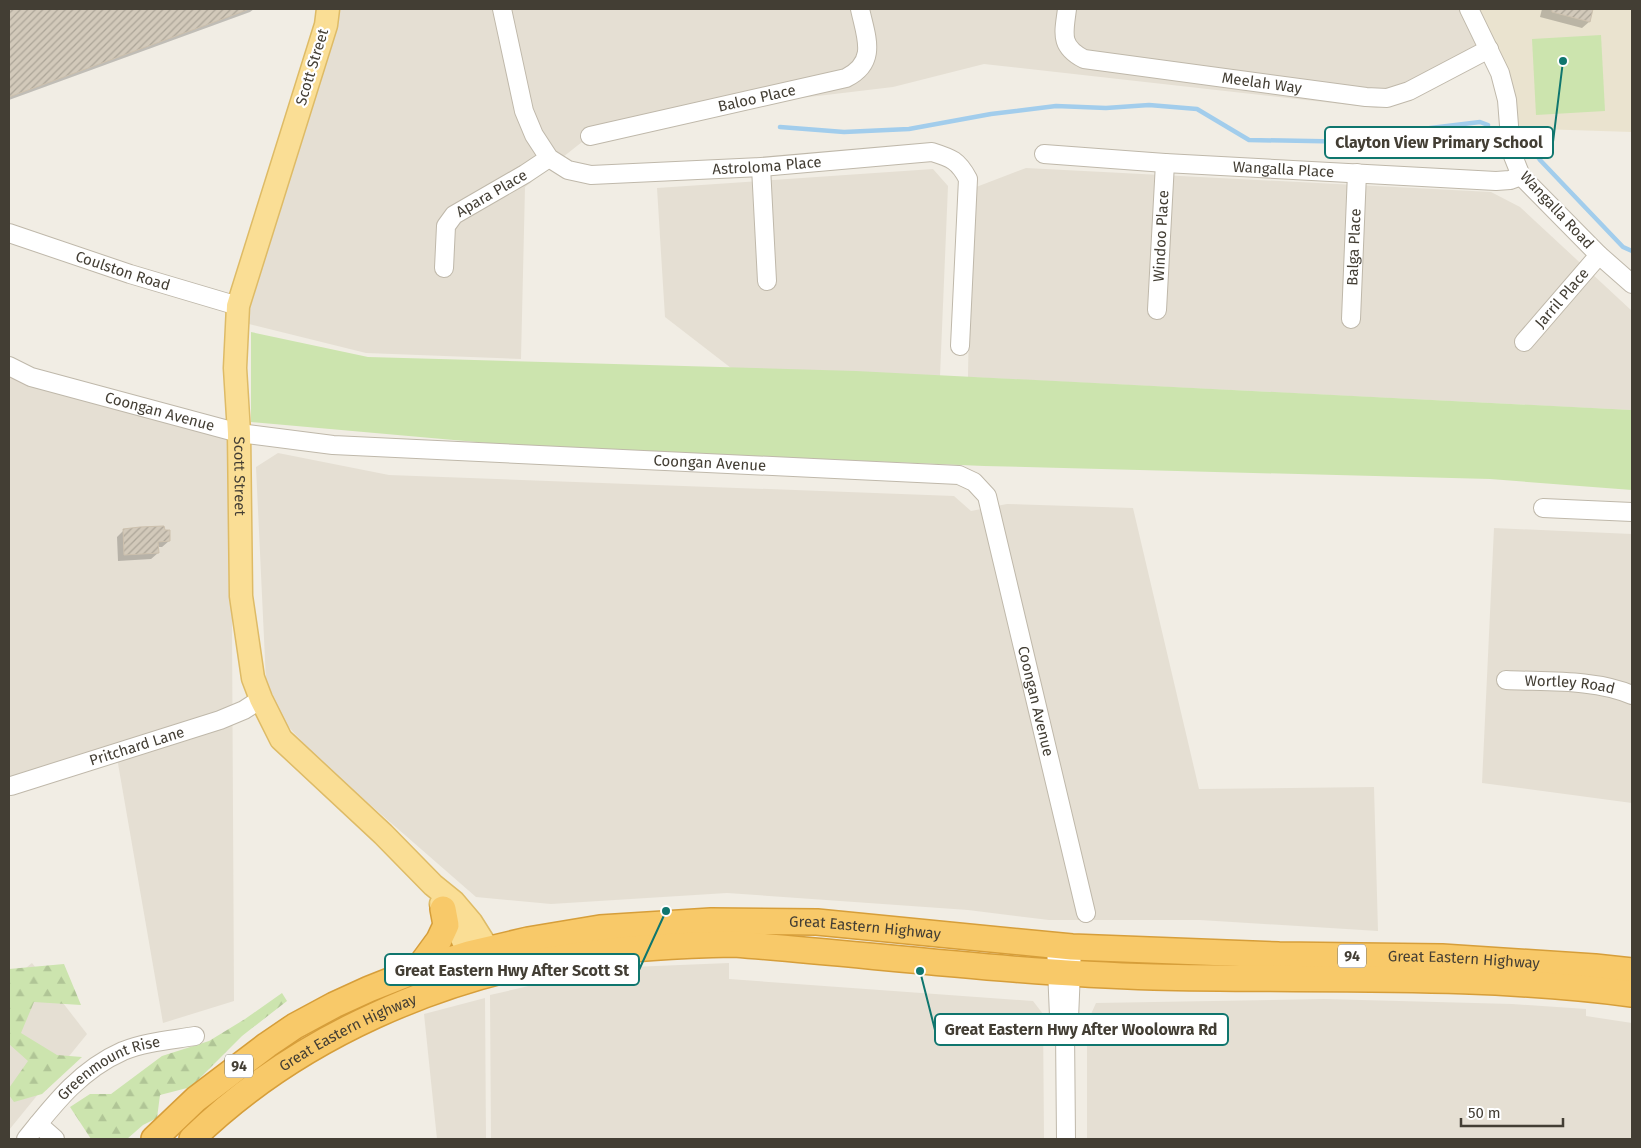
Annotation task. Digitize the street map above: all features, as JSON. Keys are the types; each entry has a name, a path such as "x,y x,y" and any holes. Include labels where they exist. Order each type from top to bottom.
{"highway":[{"path":"417,970 440,940 446,925 443,909"},
{"name":"Great Eastern Highway","path":"154,1139 196,1099 267,1045 295,1026 334,1005 417,970 479,952 528,940 600,928 711,921 817,922 1064,946 1279,955 1442,957 1632,971"},
{"name":"Great Eastern Highway","path":"192,1139 238,1099 310,1048 343,1030 412,1000 485,976 539,962 635,948 734,944 1064,973 1171,977 1536,984 1632,994"}],"main road":[{"name":"Scott Street","path":"328,9 326,25 238,306 235,368 239,433 241,596 254,678 261,699 281,739 466,915 485,976"},
{"name":"Scott Street","path":"434,885 443,909 462,936 479,952"}],"street":[{"name":"Astroloma Place","path":"502,9 524,111 534,135 549,158 568,170 591,175 761,167 932,152 950,157 961,166 968,179 960,346"},
{"name":"Baloo Place","path":"590,136 846,78 863,66 867,55 868,44 860,9"},
{"name":"Meelah Way","path":"1067,9 1064,39 1067,47 1074,54 1084,59 1366,97 1387,98 1409,90 1489,49"},
{"name":"Wangalla Road","path":"1469,9 1500,73 1507,100 1511,151 1521,176 1599,255 1632,284"},
{"name":"Wangalla Place","path":"1044,154 1165,163 1496,181 1510,180 1521,176"},
{"name":"Apara Place","path":"444,268 446,226 454,215 549,158"},
{"name":"Windoo Place","path":"1157,310 1165,163"},
{"path":"761,167 767,281"},
{"name":"Balga Place","path":"1351,319 1357,173"},
{"name":"Coulston Road","path":"9,233 130,274 238,306"},
{"name":"Jarril Place","path":"1524,342 1599,255"},
{"name":"Coongan Avenue","path":"9,367 31,377 239,433 334,445 959,475 974,482 987,496 1086,912"},
{"path":"1543,508 1632,512"},
{"name":"Wortley Road","path":"1506,680 1592,685 1608,687 1632,695"},
{"name":"Pritchard Lane","path":"11,786 220,720 244,710 261,699"},
{"path":"1064,946 1064,973 1069,1019 1065,1030 1066,1139"},
{"name":"Greenmount Rise","path":"26,1139 62,1094 92,1069 123,1051 149,1043 195,1036"},
{"path":"38,1124 55,1139"}],"shaded area":[{"path":"316,9 1474,9 1498,52 1400,104 1377,108 984,64 893,87 784,100 582,142 525,187 521,359 366,353 225,318 313,36"},
{"path":"1469,9 1632,9 1632,132 1509,128 1507,100"},
{"path":"1026,168 1491,192 1520,207 1632,311 1632,410 968,377 971,189"},
{"path":"933,169 948,186 940,376 731,368 665,317 657,188"},
{"path":"9,373 231,434 234,1001 163,1023 116,752 9,783"},
{"path":"278,453 389,475 954,496 971,511 1007,504 1133,508 1199,789 1374,787 1378,931 1200,920 1049,920 968,910 727,893 551,904 476,897 320,761 284,722 266,681 256,467"},
{"path":"1494,528 1632,534 1632,803 1482,783"},
{"path":"32,963 87,1034 9,1130 9,982"},
{"path":"729,963 729,979 1033,1001 1043,1014 1044,1139 491,1139 490,995 607,968"},
{"path":"485,998 486,1139 437,1139 424,1014"},
{"path":"1324,999 1512,1004 1586,1009 1586,1016 1632,1023 1632,1139 1087,1139 1087,1023 1096,1003"}],"green space":[{"path":"1601,35 1605,111 1536,115 1532,39"},
{"path":"251,332 368,357 856,371 1632,410 1632,490 1490,479 984,466 521,446 251,422"},
{"path":"64,964 81,1005 34,1002 21,1033 57,1055 82,1057 42,1094 14,1102 9,1095 9,1088 28,1061 9,1044 9,969"},
{"path":"282,993 287,1001 242,1036 191,1087 160,1095 157,1118 143,1125 127,1139 91,1139 70,1107 90,1094 111,1094 162,1056 209,1041"}],"building":[{"path":"9,9 247,9 247,10 9,97"},
{"path":"1552,9 1593,9 1590,22 1552,12"},
{"path":"164,526 165,530 170,530 170,541 158,542 159,553 124,555 123,529"}],"waterway":[{"path":"780,127 844,132 909,129 991,114 1056,106 1106,108 1149,105 1197,109 1249,140 1363,142 1414,130 1480,122 1488,125"},
{"path":"1525,139 1540,160 1623,247 1632,251"}],"place":[{"name":"Clayton View Primary School","path":"1563,61"},
{"name":"Great Eastern Hwy After Scott St","path":"666,911"},
{"name":"Great Eastern Hwy After Woolowra Rd","path":"920,971"}]}
